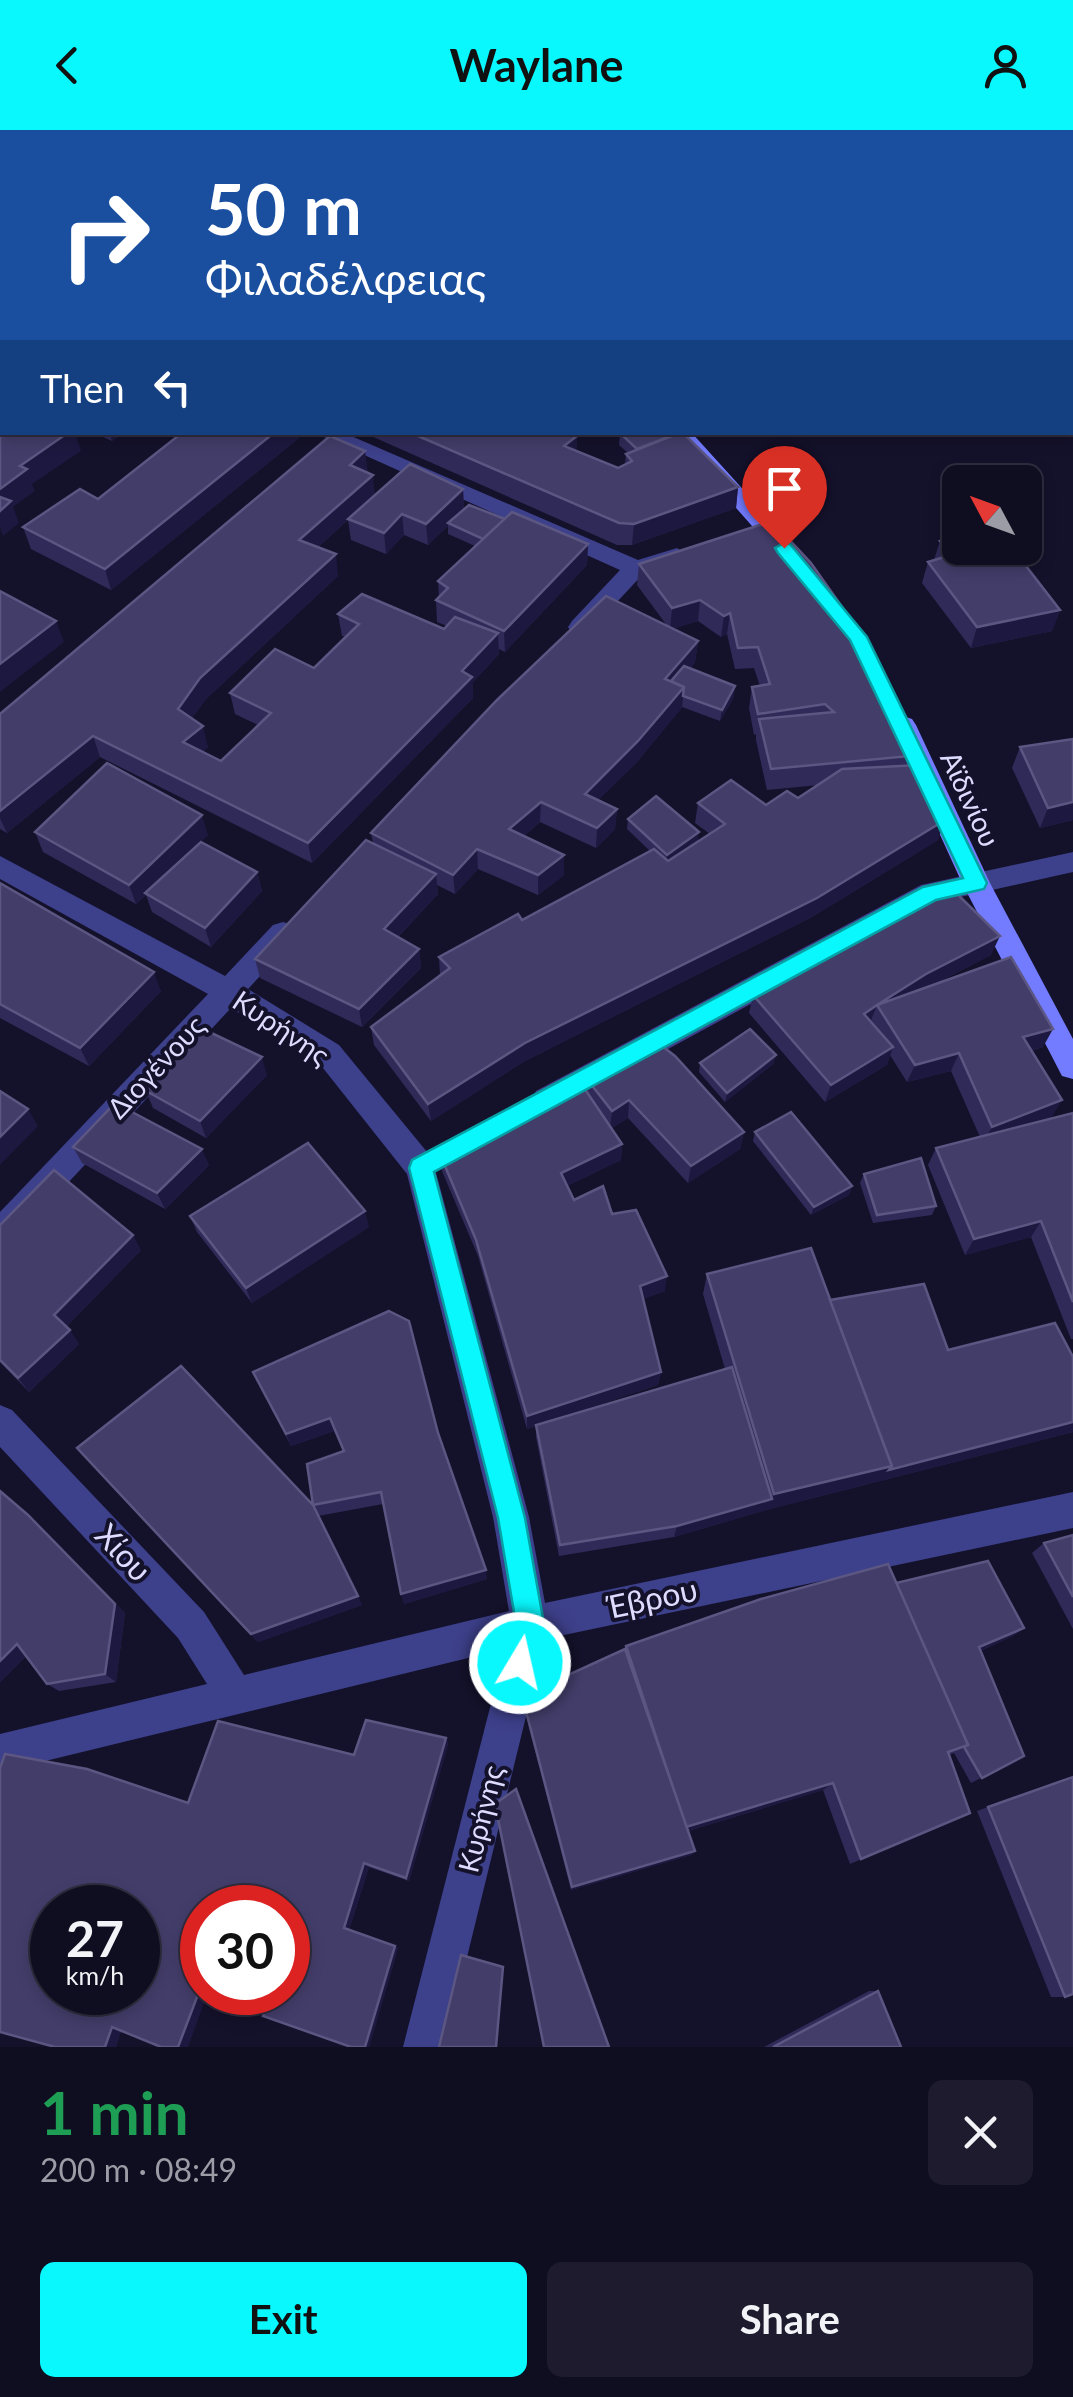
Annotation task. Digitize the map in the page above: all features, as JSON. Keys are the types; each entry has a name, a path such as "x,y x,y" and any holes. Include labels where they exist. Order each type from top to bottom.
{"street":[{"path":"682,435 810,577"},
{"path":"328,441 636,568"},
{"path":"554,653 636,568 766,528"},
{"name":"Αϊδινίου","path":"893,704 976,883 1073,1068"},
{"path":"526,1111 931,893 1073,862"},
{"name":"Κυρήνης","path":"0,866 227,991 329,1054 429,1163 512,1518 530,1624 424,2047"},
{"name":"Διογένους","path":"0,1234 295,920"},
{"name":"Χίου","path":"0,1422 190,1625 234,1694"},
{"name":"Έβρου","path":"0,1753 530,1624 1073,1510"}],"building":[{"path":"0,435 65,435 20,466 27,469 0,489"},
{"path":"179,435 271,435 105,569 23,527 80,489 98,499"},
{"path":"416,435 575,435 564,446 618,468 632,461 626,454 674,435 685,435 738,487 634,524 619,523"},
{"path":"622,435 673,435 637,449"},
{"path":"330,436 365,451 350,465 373,475 299,540 336,554 200,678 178,709 203,726 183,742 221,761 271,713 230,693 275,649 314,668 359,624 338,614 362,594 444,629 455,617 498,633 462,671 472,677 308,843 93,736 0,811 0,714"},
{"path":"410,464 463,489 426,524 402,514 384,533 348,519"},
{"path":"0,497 11,501 0,511"},
{"path":"469,505 505,519 483,539 448,523"},
{"path":"512,512 588,544 504,631 436,600 448,588 438,581"},
{"path":"772,521 811,563 864,638 921,755 771,769 759,719 834,712 825,704 758,714 752,687 770,684 758,647 738,648 730,613 724,616 700,600 672,608 639,564"},
{"path":"942,558 942,565 1025,565 1060,610 977,627 928,562"},
{"path":"0,591 56,621 0,664"},
{"path":"606,596 698,641 665,679 684,687 585,794 617,809 597,828 541,802 509,829 564,855 538,875 477,849 453,875 371,833 497,700"},
{"path":"684,666 735,686 722,710 683,696 684,687 671,681"},
{"path":"1073,739 1073,802 1048,808 1020,747"},
{"path":"107,763 202,815 129,885 35,832"},
{"path":"919,765 945,820 817,898 525,1043 428,1104 371,1027 450,968 439,957 518,914 522,920 654,849 668,861 725,824 698,803 731,780 766,805 787,791 798,798 842,769"},
{"path":"656,796 699,832 667,855 628,819"},
{"path":"366,840 436,874 384,929 419,949 359,1009 255,959"},
{"path":"201,842 257,872 205,928 145,893"},
{"path":"0,883 154,972 80,1048 0,1004"},
{"path":"952,889 1000,936 926,974 864,1014 893,1047 831,1085 753,995 813,957"},
{"path":"1011,957 1053,1029 1023,1037 1062,1100 992,1127 959,1053 915,1065 877,1005"},
{"path":"203,1029 262,1057 200,1121 146,1091"},
{"path":"750,1029 776,1055 727,1093 700,1063"},
{"path":"654,1040 675,1056 744,1132 691,1166 629,1100 612,1111 586,1078"},
{"path":"578,1079 622,1144 561,1173 574,1200 603,1186 612,1214 636,1210 667,1276 640,1286 661,1372 527,1416 476,1240 440,1154"},
{"path":"0,1091 28,1109 0,1137"},
{"path":"115,1103 202,1149 157,1193 73,1147"},
{"path":"791,1112 852,1186 814,1207 755,1132"},
{"path":"1073,1113 1073,1302 1041,1221 974,1239 936,1148"},
{"path":"308,1143 365,1211 246,1288 190,1216"},
{"path":"921,1158 936,1206 877,1215 864,1174"},
{"path":"54,1170 133,1235 54,1315 70,1330 18,1378 0,1360 0,1225"},
{"path":"811,1248 892,1466 774,1494 707,1274"},
{"path":"924,1284 948,1350 1055,1323 1073,1357 1073,1422 889,1470 892,1466 830,1300"},
{"path":"389,1311 409,1321 438,1433 486,1570 401,1594 381,1492 313,1505 307,1464 344,1451 330,1418 286,1434 253,1372"},
{"path":"181,1366 313,1505 358,1596 251,1634 77,1448"},
{"path":"732,1367 772,1499 677,1526 560,1545 536,1425"},
{"path":"0,1491 115,1604 105,1674 47,1684 17,1644 0,1661"},
{"path":"1073,1535 1073,1597 1044,1543"},
{"path":"988,1561 1024,1628 979,1647 1024,1756 982,1778 964,1747 968,1745 896,1583"},
{"path":"888,1564 968,1745 948,1752 970,1813 861,1859 833,1783 686,1827 626,1646 761,1599"},
{"path":"625,1649 695,1851 572,1887 522,1696"},
{"path":"366,1720 446,1738 406,1878 364,1863 344,1928 395,1946 365,2047 351,2047 263,2016 310,2015 310,1885 180,1885 180,2015 190,2015 178,2047 161,2047 112,2027 105,2047 55,2047 0,2032 0,1768 5,1754 87,1769 188,1803 218,1721 354,1755"},
{"path":"1073,1777 1073,1994 1065,1997 988,1807"},
{"path":"516,1789 609,2047 544,2047 495,1804"},
{"path":"461,1955 503,1967 496,2047 439,2047"},
{"path":"878,1991 901,2047 773,2047"}],"route":[{"path":"520,1663 530,1624 512,1518 420,1168 931,893 976,883 885,686 858,637 784,548"}]}
